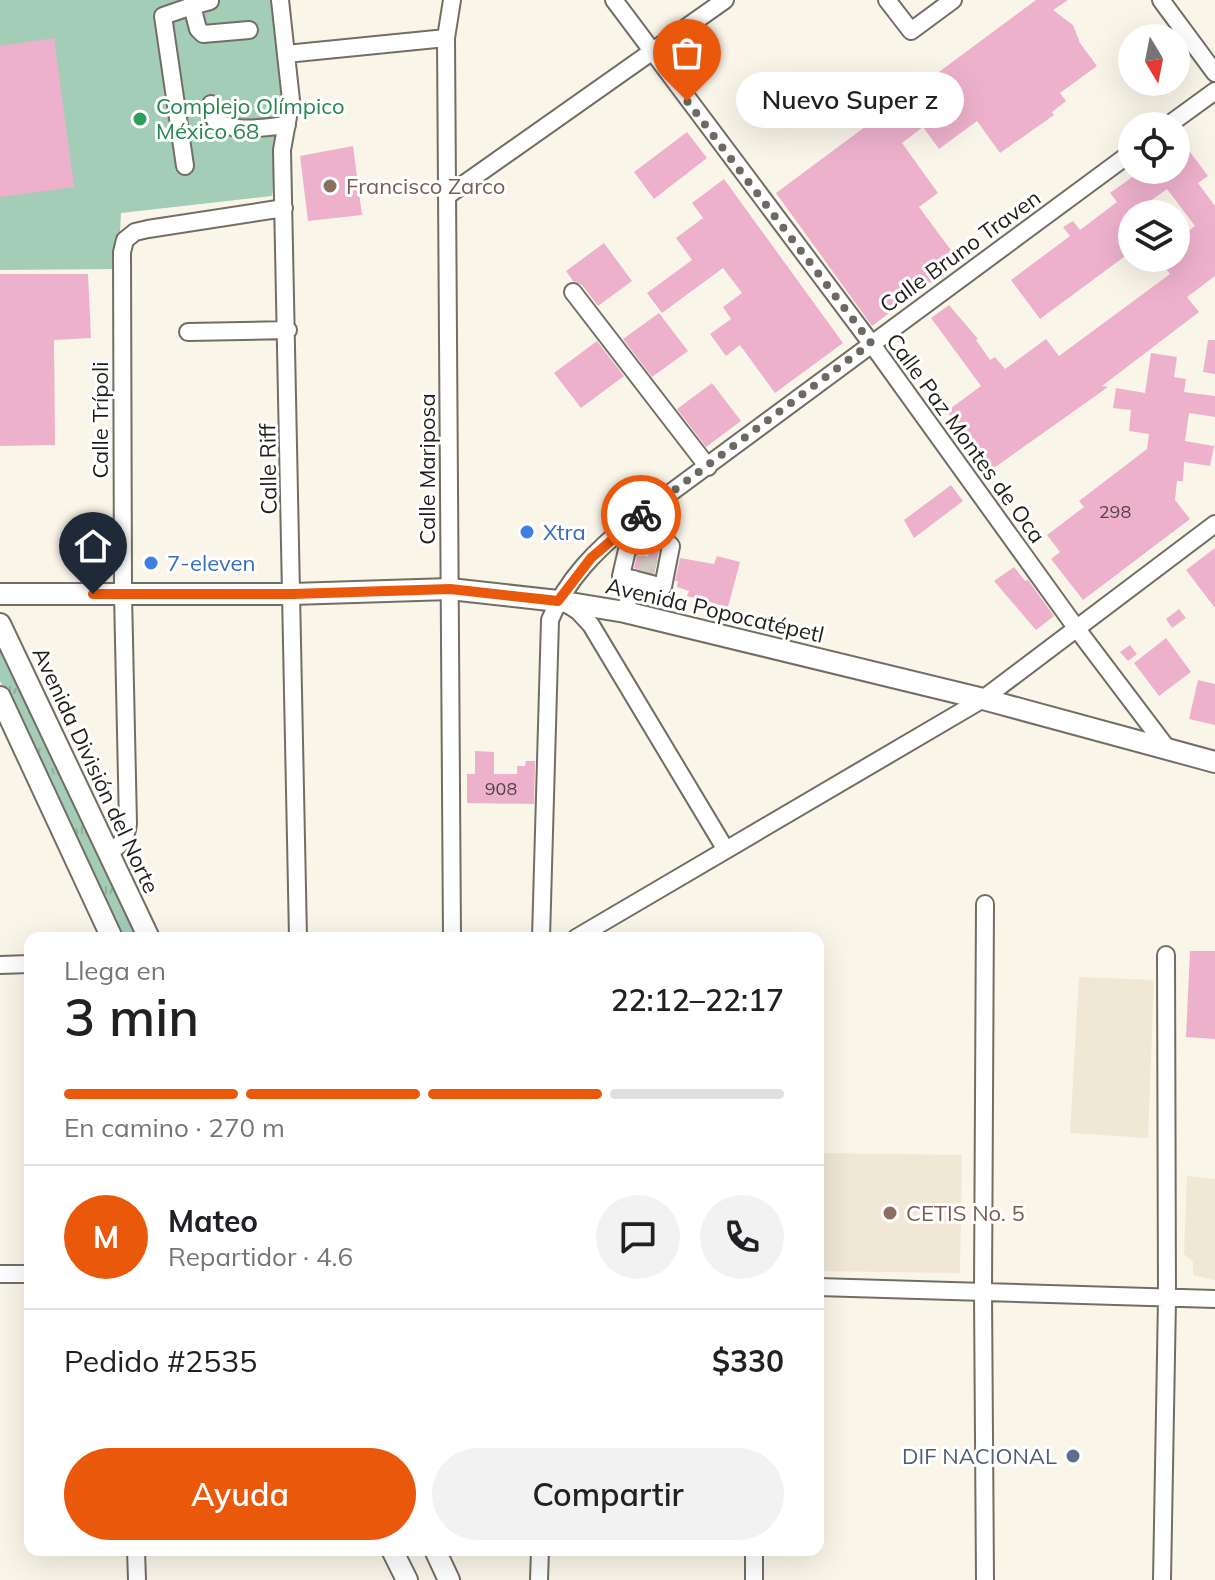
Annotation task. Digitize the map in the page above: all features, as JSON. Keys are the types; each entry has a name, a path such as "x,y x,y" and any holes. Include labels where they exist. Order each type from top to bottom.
{"main road":[{"name":"Avenida Popocatépetl","path":"0,594 292,594 450,589 558,601 625,612 983,699 1215,762"},
{"name":"Avenida División del Norte","path":"0,624 146,932"},
{"path":"0,697 109,932"},
{"path":"395,1556 407,1580"},
{"path":"438,1556 449,1580"}],"street":[{"path":"185,166 163,16 210,0 223,0"},
{"name":"Calle Riff","path":"280,0 291,100 282,150 298,932"},
{"name":"Calle Mariposa","path":"452,0 446,38 452,932"},
{"name":"Calle Paz Montes de Oca","path":"614,0 871,343 1077,629 1167,748"},
{"path":"447,196 725,0"},
{"path":"887,0 911,31 953,0"},
{"path":"1161,0 1215,73"},
{"path":"192,6 198,29 203,34 249,30"},
{"path":"286,54 446,38"},
{"path":"1186,112 1215,91"},
{"path":"211,104 215,120 222,126 234,129 287,125"},
{"name":"Calle Bruno Traven","path":"558,601 591,558 631,522 1118,162"},
{"name":"Calle Trípoli","path":"109,853 121,845 128,824 123,594 122,252 125,240 135,232 148,229 284,208"},
{"path":"573,292 708,467"},
{"path":"188,332 288,330"},
{"path":"631,522 672,550 663,587 621,576 627,550 656,541"},
{"path":"586,932 983,699 1215,524"},
{"path":"640,555 656,541"},
{"path":"625,612 634,579"},
{"path":"541,932 550,620 558,601 578,611 591,625 726,850"},
{"path":"985,904 985,1580"},
{"path":"1162,1580 1167,1299 1166,955"},
{"path":"0,965 24,964"},
{"path":"0,1274 24,1274"},
{"path":"824,1287 1215,1299"},
{"path":"136,1556 137,1580"},
{"path":"539,1580 540,1556"},
{"path":"754,1556 754,1580"}],"shaded area":[{"path":"1079,977 1154,980 1148,1138 1070,1133"},
{"name":"CETIS No. 5","path":"824,1153 962,1155 960,1273 824,1271"},
{"path":"1187,1176 1215,1179 1215,1280 1193,1275 1193,1262 1184,1254"}],"green space":[{"name":"Complejo Olímpico México 68","path":"0,0 273,0 283,98 272,196 121,213 118,269 0,270"},
{"path":"0,641 136,932 120,932 0,681"}],"building":[{"path":"1036,0 1068,0 1053,10 1073,25 1080,43 1097,66 1060,93 1066,101 1052,112 1054,115 1000,153 977,121 939,149 923,127 902,143 938,193 919,207 959,261 872,326 776,193"},
{"path":"54,38 74,187 0,197 0,46"},
{"path":"687,132 707,158 654,199 634,172"},
{"path":"353,146 362,215 308,221 300,156"},
{"path":"1190,152 1208,176 1198,183 1215,206 1215,276 1187,297 1199,312 1102,386 1108,387 991,470 947,411 981,386 931,318 949,305 978,339 990,360 995,357 1005,369 1046,339 1059,356 1170,274 1168,272 1190,272 1190,230 1195,226 1190,219 1190,200 1175,200 1167,189 1152,200 1118,200 1118,261 1040,319 1011,280 1070,236 1063,227 1073,221 1080,230 1117,202 1110,193 1123,184 1190,184"},
{"path":"724,179 843,343 775,393 740,345 726,356 710,334 731,319 723,307 742,293 723,268 662,313 647,293 692,260 676,238 703,218 692,203"},
{"path":"604,243 632,281 598,306 566,271"},
{"path":"0,274 88,274 91,338 54,340 55,445 0,446"},
{"path":"659,313 688,351 652,377 623,339"},
{"path":"1208,340 1215,340 1215,374 1203,372"},
{"path":"597,341 624,376 581,408 554,373"},
{"path":"1151,353 1177,357 1174,377 1186,379 1184,392 1215,396 1215,417 1189,413 1185,441 1214,446 1210,466 1184,462 1183,481 1177,481 1175,500 1190,519 1083,600 1051,559 1060,552 1047,535 1084,507 1079,501 1147,449 1149,434 1129,431 1131,410 1113,408 1116,388 1145,393"},
{"path":"712,383 741,421 706,447 677,409"},
{"path":"951,485 963,501 914,538 904,520"},
{"path":"1215,548 1215,608 1186,570"},
{"path":"650,549 659,551 654,573 634,568 637,556 648,557"},
{"path":"717,556 740,562 728,607 687,596 689,591 677,587 678,581 675,581 680,558 714,564"},
{"path":"1014,567 1025,581 1028,580 1054,616 1036,630 994,581"},
{"path":"1179,609 1186,618 1172,628 1166,619"},
{"path":"1166,638 1191,672 1159,696 1134,663"},
{"path":"1130,645 1137,654 1128,661 1120,652"},
{"path":"1198,680 1215,684 1215,725 1189,719"},
{"path":"475,751 494,752 494,774 517,774 517,766 525,766 526,761 535,761 534,804 467,803 467,774 475,774"},
{"path":"1190,951 1215,951 1215,1039 1186,1037"}],"tunnel":[{"path":"646,573 654,543"}],"way so far":[{"path":"641,515 871,343 687,101"}],"place":[{"name":"Nuevo Super z","path":"687,101"},
{"name":"Complejo Olímpico México 68","path":"140,119"},
{"name":"Francisco Zarco","path":"330,186"},
{"name":"Xtra","path":"527,532"},
{"name":"7-eleven","path":"151,563"},
{"name":"CETIS No. 5","path":"890,1213"},
{"name":"DIF NACIONAL","path":"1073,1456"}],"route":[{"path":"93,594 292,594 450,589 558,601 591,558 641,515"}]}
